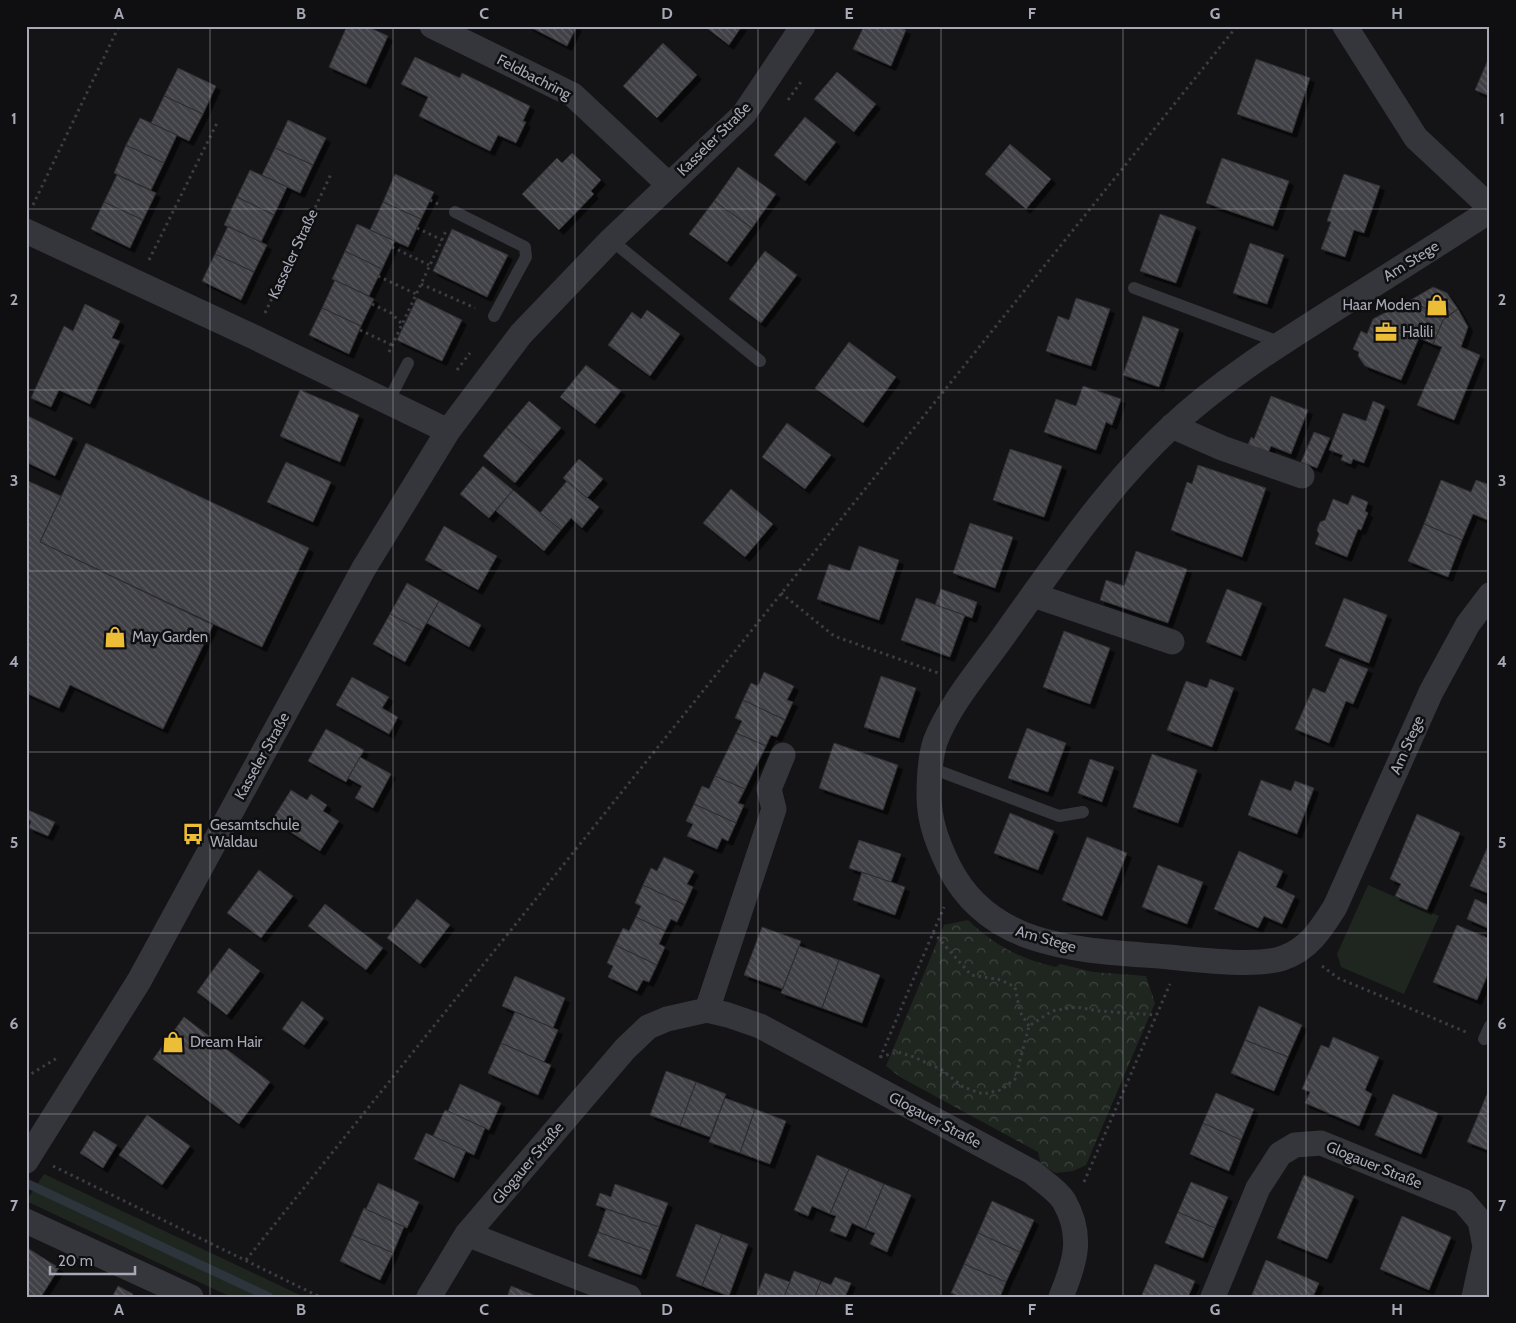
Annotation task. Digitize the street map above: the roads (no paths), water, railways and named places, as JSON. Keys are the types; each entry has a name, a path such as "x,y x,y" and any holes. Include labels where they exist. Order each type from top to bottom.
{"street":[{"name":"Feldbachring","path":"432,26 573,95 669,185"},
{"name":"Kasseler Straße","path":"26,1162 35,1131 139,981 364,568 448,431 521,334 611,240 744,114 803,26"},
{"path":"1345,26 1416,138 1490,206"},
{"name":"Am Stege","path":"1490,211 1282,343 1211,393 1172,426 1137,460 1033,595 952,710 935,744 931,768 929,799 935,840 956,881 990,918 1018,934 1066,948 1180,958 1268,962 1286,957 1301,949 1318,936 1335,907 1431,692 1468,624 1490,595"},
{"path":"28,221 137,283 254,336 448,431"},
{"path":"1172,426 1222,448 1302,476"},
{"path":"1033,595 1172,642"},
{"path":"707,1010 774,808 769,789 783,755"},
{"name":"Glogauer Straße","path":"429,1297 467,1234 625,1049 648,1028 684,1014 707,1010 760,1026 1032,1172 1063,1200 1076,1231 1074,1264 1061,1297"},
{"name":"Glogauer Straße","path":"1213,1297 1258,1188 1280,1154 1295,1145 1320,1143 1462,1201 1480,1222 1486,1247 1474,1297"},
{"path":"26,1221 191,1297"},
{"path":"467,1234 630,1297"}],"lane":[{"path":"455,212 525,247 526,258 494,316"},
{"path":"611,240 760,361"},
{"path":"1134,288 1282,343"},
{"path":"388,402 408,363"},
{"path":"931,768 1059,816 1082,812"},
{"path":"1484,1039 1490,1026"}],"waterway":[{"path":"26,1183 269,1297"}],"place":[{"name":"Haar Moden","path":"1437,305"},
{"name":"Halili","path":"1386,332"},
{"name":"May Garden","path":"115,637"},
{"name":"Gesamtschule Waldau","path":"193,834"},
{"name":"Dream Hair","path":"173,1042"}]}
